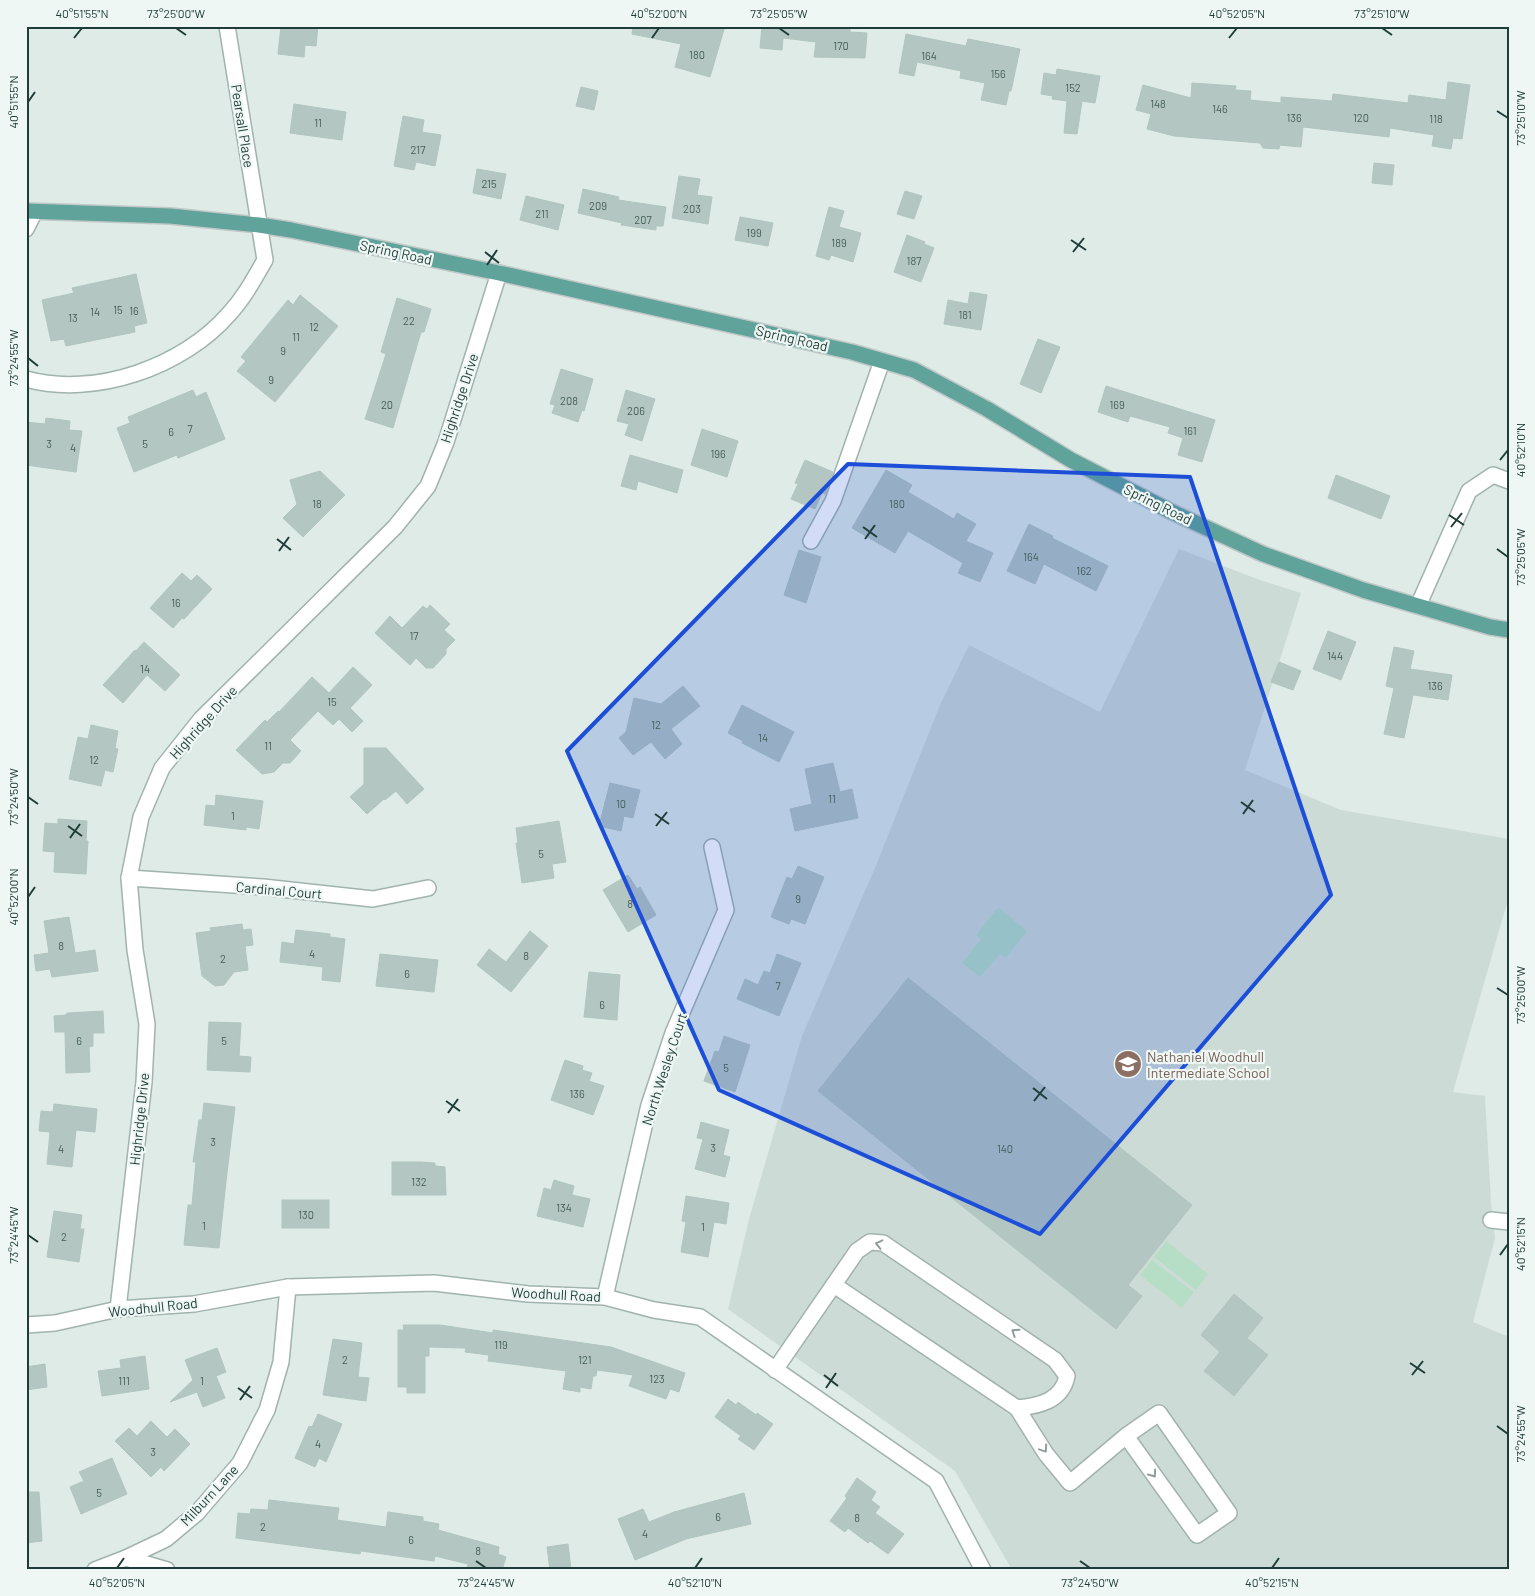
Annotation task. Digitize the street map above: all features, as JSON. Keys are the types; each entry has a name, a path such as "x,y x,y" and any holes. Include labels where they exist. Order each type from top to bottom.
{"main road":[{"name":"Spring Road","path":"30,212 170,216 259,225 499,273 852,352 914,370 987,409 1071,460 1172,512 1262,554 1363,590 1490,627 1509,630"}],"street":[{"name":"Pearsall Place","path":"26,379 40,383 86,385 134,376 170,359 202,339 229,315 250,287 265,260 227,26"},
{"path":"26,229 30,212"},
{"name":"Highridge Drive","path":"118,1308 144,1082 147,1024 135,950 129,878 141,817 162,768 201,719 395,528 428,486 446,442 499,273"},
{"path":"811,541 833,501 882,361"},
{"path":"1418,606 1469,491 1493,475 1509,481"},
{"name":"North Wesley Court","path":"605,1297 649,1105 673,1034 726,910 712,847"},
{"name":"Cardinal Court","path":"129,878 263,887 373,899 428,888"},
{"path":"1491,1220 1509,1222"},
{"path":"775,1370 857,1251 870,1242 883,1243 1055,1360 1067,1376 1061,1392 1045,1403 1017,1408"},
{"name":"Woodhull Road","path":"26,1325 54,1323 118,1308 194,1304 288,1287 434,1283 528,1294 605,1297 654,1310 700,1317 936,1481 983,1570"},
{"path":"834,1285 1017,1408 1046,1454 1070,1483 1126,1436 1159,1413 1229,1513 1197,1535 1126,1436"},
{"name":"Milburn Lane","path":"95,1570 166,1539 197,1513 240,1463 267,1410 282,1362 288,1287"},
{"path":"126,1558 167,1570"}],"highlighted area":[{"path":"848,464 1190,477 1331,895 1040,1234 719,1090 567,751"}],"shaded area":[{"name":"Nathaniel Woodhull Intermediate School","path":"1179,549 1260,580 1301,593 1245,770 1341,810 1509,839 1509,896 1453,1092 1485,1096 1495,1238 1473,1322 1509,1337 1509,1570 1012,1570 955,1471 728,1309 749,1219 802,1036 877,863 940,705 969,645 1100,712"}],"green space":[{"path":"998,907 1027,931 1006,958 1000,954 980,977 962,963 981,939 976,935"},
{"path":"1166,1241 1208,1274 1196,1290 1154,1257"},
{"path":"1152,1260 1194,1292 1182,1308 1140,1275"}],"building":[{"path":"281,26 318,26 316,46 305,45 304,57 278,54"},
{"path":"633,26 725,26 710,77 675,67 681,44 632,34"},
{"path":"762,26 828,26 850,28 850,32 867,33 865,58 814,57 816,42 783,38 782,50 760,48"},
{"path":"906,34 966,46 968,39 1020,49 1006,105 981,100 985,83 960,78 961,71 917,62 914,76 899,73"},
{"path":"1057,69 1100,76 1095,103 1082,101 1077,134 1064,133 1067,101 1052,99 1053,96 1041,94 1044,73 1056,75"},
{"path":"1448,82 1470,85 1462,139 1453,138 1451,149 1432,146 1434,135 1390,128 1389,137 1303,127 1301,147 1280,145 1279,149 1263,148 1260,143 1174,136 1147,129 1151,114 1136,110 1143,85 1191,98 1192,83 1236,86 1235,90 1251,91 1250,100 1281,103 1281,97 1332,101 1333,94 1408,103 1409,95 1446,100"},
{"path":"581,87 598,91 594,110 576,106"},
{"path":"294,104 346,112 342,140 290,133"},
{"path":"403,116 424,120 422,132 441,135 435,166 416,162 414,170 394,166"},
{"path":"1374,163 1394,165 1392,185 1372,183"},
{"path":"477,169 506,174 501,199 473,193"},
{"path":"679,176 700,179 697,195 712,197 708,224 672,218"},
{"path":"583,189 619,197 618,200 666,207 663,226 656,226 656,230 621,225 622,223 578,213"},
{"path":"905,191 922,196 914,219 897,214"},
{"path":"526,196 564,205 558,230 520,220"},
{"path":"829,207 844,211 839,227 861,233 853,262 831,255 829,260 816,256"},
{"path":"740,217 773,223 768,246 735,240"},
{"path":"907,235 925,242 924,244 934,248 921,282 894,272"},
{"path":"136,274 147,323 134,326 135,332 66,346 64,339 51,341 42,300 74,293 72,288"},
{"path":"970,292 987,295 981,330 944,324 948,300 968,304"},
{"path":"300,295 338,326 275,402 237,371 246,361 241,357 288,300 293,305"},
{"path":"397,298 431,309 424,332 421,332 393,428 365,419 386,354 381,352"},
{"path":"1038,339 1060,347 1041,393 1020,384"},
{"path":"561,369 593,379 584,411 582,410 578,422 552,413 555,405 550,404"},
{"path":"1106,386 1215,420 1202,462 1178,455 1183,438 1168,433 1170,427 1130,416 1128,422 1098,412"},
{"path":"193,390 196,397 206,392 225,439 178,458 177,455 134,472 117,428 130,423 128,417"},
{"path":"626,390 655,399 642,441 625,435 629,424 617,421"},
{"path":"46,418 70,421 69,430 82,431 76,472 26,465 26,422 45,424"},
{"path":"702,429 738,441 727,477 691,465"},
{"path":"630,455 683,470 677,493 638,481 636,490 621,486"},
{"path":"805,460 833,472 825,494 822,493 815,509 791,499 798,484 795,483"},
{"path":"886,470 912,485 908,492 954,519 957,513 976,524 966,541 993,553 980,582 958,573 963,563 908,531 895,553 852,528"},
{"path":"320,471 345,495 303,537 283,518 297,504 290,480"},
{"path":"1336,475 1390,496 1381,519 1328,498"},
{"path":"1029,524 1053,536 1052,538 1108,566 1096,591 1044,564 1035,584 1007,571"},
{"path":"799,550 821,557 806,603 784,595"},
{"path":"182,573 191,581 197,575 212,589 173,628 150,608"},
{"path":"430,605 450,624 444,630 455,640 446,649 446,654 433,668 426,668 416,658 410,665 375,633 390,616 402,628 423,606 427,609"},
{"path":"1328,631 1356,642 1341,680 1313,669"},
{"path":"144,642 180,675 165,691 147,675 123,703 103,685"},
{"path":"1394,647 1414,651 1410,669 1452,675 1448,700 1413,695 1404,738 1384,734 1394,688 1386,686"},
{"path":"1279,662 1301,671 1293,690 1271,682"},
{"path":"353,667 372,685 350,708 363,721 352,732 339,719 333,725 318,711 290,740 301,751 290,763 283,763 274,772 262,774 236,750 265,720 267,722 279,712 312,677 329,693"},
{"path":"683,686 700,706 671,729 682,744 665,759 651,742 633,755 619,738 626,732 634,698 661,704"},
{"path":"742,705 794,732 779,762 742,743 743,741 728,733"},
{"path":"91,725 118,731 115,748 118,749 113,772 105,770 101,786 69,779 78,737 88,739"},
{"path":"364,748 386,748 424,789 407,804 396,791 367,814 350,797 364,784"},
{"path":"833,763 840,792 852,789 858,818 795,831 790,809 812,804 805,769"},
{"path":"610,783 640,790 633,818 624,816 621,831 599,826"},
{"path":"216,795 263,801 259,829 246,827 246,830 204,825 206,805 215,806"},
{"path":"58,819 87,821 86,874 54,872 55,852 43,851 45,823 58,824"},
{"path":"559,821 566,862 552,864 554,878 522,883 516,843 518,843 516,828"},
{"path":"798,866 824,877 805,924 791,919 789,924 771,917 787,877 792,879"},
{"path":"628,875 637,889 640,887 656,915 628,932 603,890"},
{"path":"69,917 75,953 95,950 98,971 52,977 50,969 36,971 34,955 49,953 44,921"},
{"path":"242,924 243,930 251,929 253,945 245,946 248,970 234,972 224,985 215,986 202,976 196,933 211,931 210,928"},
{"path":"296,930 330,934 330,937 345,939 340,982 322,980 323,967 280,962 282,942 294,944"},
{"path":"530,931 548,946 511,992 477,965 489,949 506,962"},
{"path":"380,954 438,960 434,992 376,986"},
{"path":"777,954 801,963 779,1016 737,999 745,979 758,985 764,971 770,973"},
{"path":"589,972 620,975 617,1020 584,1017"},
{"path":"908,978 1192,1205 1128,1285 1142,1296 1116,1329 818,1091"},
{"path":"103,1011 104,1033 93,1033 93,1046 89,1047 90,1072 66,1073 65,1032 55,1032 54,1016 66,1015 67,1013"},
{"path":"209,1022 241,1023 239,1056 251,1057 250,1072 207,1070"},
{"path":"724,1036 750,1045 735,1092 704,1081 715,1051 719,1052"},
{"path":"565,1060 583,1066 582,1070 592,1073 589,1081 604,1086 593,1115 551,1100"},
{"path":"204,1103 235,1107 219,1248 184,1245 188,1205 192,1205 196,1162 193,1162 199,1120 202,1120"},
{"path":"54,1104 97,1109 95,1132 76,1130 72,1167 47,1164 50,1132 39,1131 41,1111 53,1112"},
{"path":"701,1122 729,1130 723,1155 730,1157 725,1177 695,1169 703,1139 697,1138"},
{"path":"392,1162 435,1163 435,1166 445,1167 446,1195 392,1195"},
{"path":"554,1180 574,1186 572,1195 590,1199 583,1227 537,1216 544,1188 551,1190"},
{"path":"686,1196 729,1203 726,1224 714,1222 708,1257 681,1252 686,1222 682,1221"},
{"path":"282,1200 329,1200 329,1228 282,1228"},
{"path":"54,1211 82,1215 80,1229 84,1229 79,1262 47,1257"},
{"path":"1234,1294 1263,1318 1247,1338 1268,1355 1234,1396 1204,1371 1220,1352 1201,1335"},
{"path":"403,1325 440,1325 493,1333 493,1330 611,1347 685,1373 679,1392 670,1389 666,1399 629,1386 633,1375 597,1370 596,1376 593,1376 591,1389 580,1387 580,1392 563,1389 566,1371 488,1361 489,1355 465,1352 466,1348 429,1347 429,1356 425,1356 425,1393 407,1393 407,1387 398,1387 398,1330 404,1330"},
{"path":"333,1339 362,1343 358,1377 369,1378 366,1401 323,1395"},
{"path":"217,1348 226,1372 216,1376 225,1398 203,1407 197,1392 170,1402 193,1380 185,1360"},
{"path":"145,1356 149,1389 102,1396 98,1371 121,1368 120,1360"},
{"path":"45,1364 47,1387 26,1390 26,1367"},
{"path":"728,1399 736,1405 738,1402 773,1424 754,1450 738,1439 741,1436 715,1417"},
{"path":"318,1414 342,1424 326,1462 319,1458 315,1467 295,1458 309,1426 312,1427"},
{"path":"151,1421 167,1437 175,1429 190,1444 164,1471 161,1467 151,1477 115,1441 129,1428 137,1436"},
{"path":"112,1458 127,1494 81,1514 70,1487 84,1481 79,1472"},
{"path":"857,1478 876,1492 871,1500 880,1507 875,1513 904,1534 888,1554 870,1541 868,1543 848,1528 845,1532 830,1521 847,1498 845,1496"},
{"path":"26,1492 39,1492 42,1541 26,1543"},
{"path":"744,1493 751,1524 686,1539 635,1560 618,1519 643,1509 649,1522 674,1512"},
{"path":"269,1500 339,1508 337,1520 386,1527 388,1512 423,1517 423,1521 439,1524 438,1530 499,1547 498,1554 506,1557 502,1570 466,1570 468,1564 435,1556 434,1561 361,1551 360,1554 236,1538 238,1513 250,1514 251,1509 268,1510"},
{"path":"568,1544 571,1570 550,1570 547,1547"}],"place":[{"name":"Nathaniel Woodhull Intermediate School","path":"1128,1064"}]}
